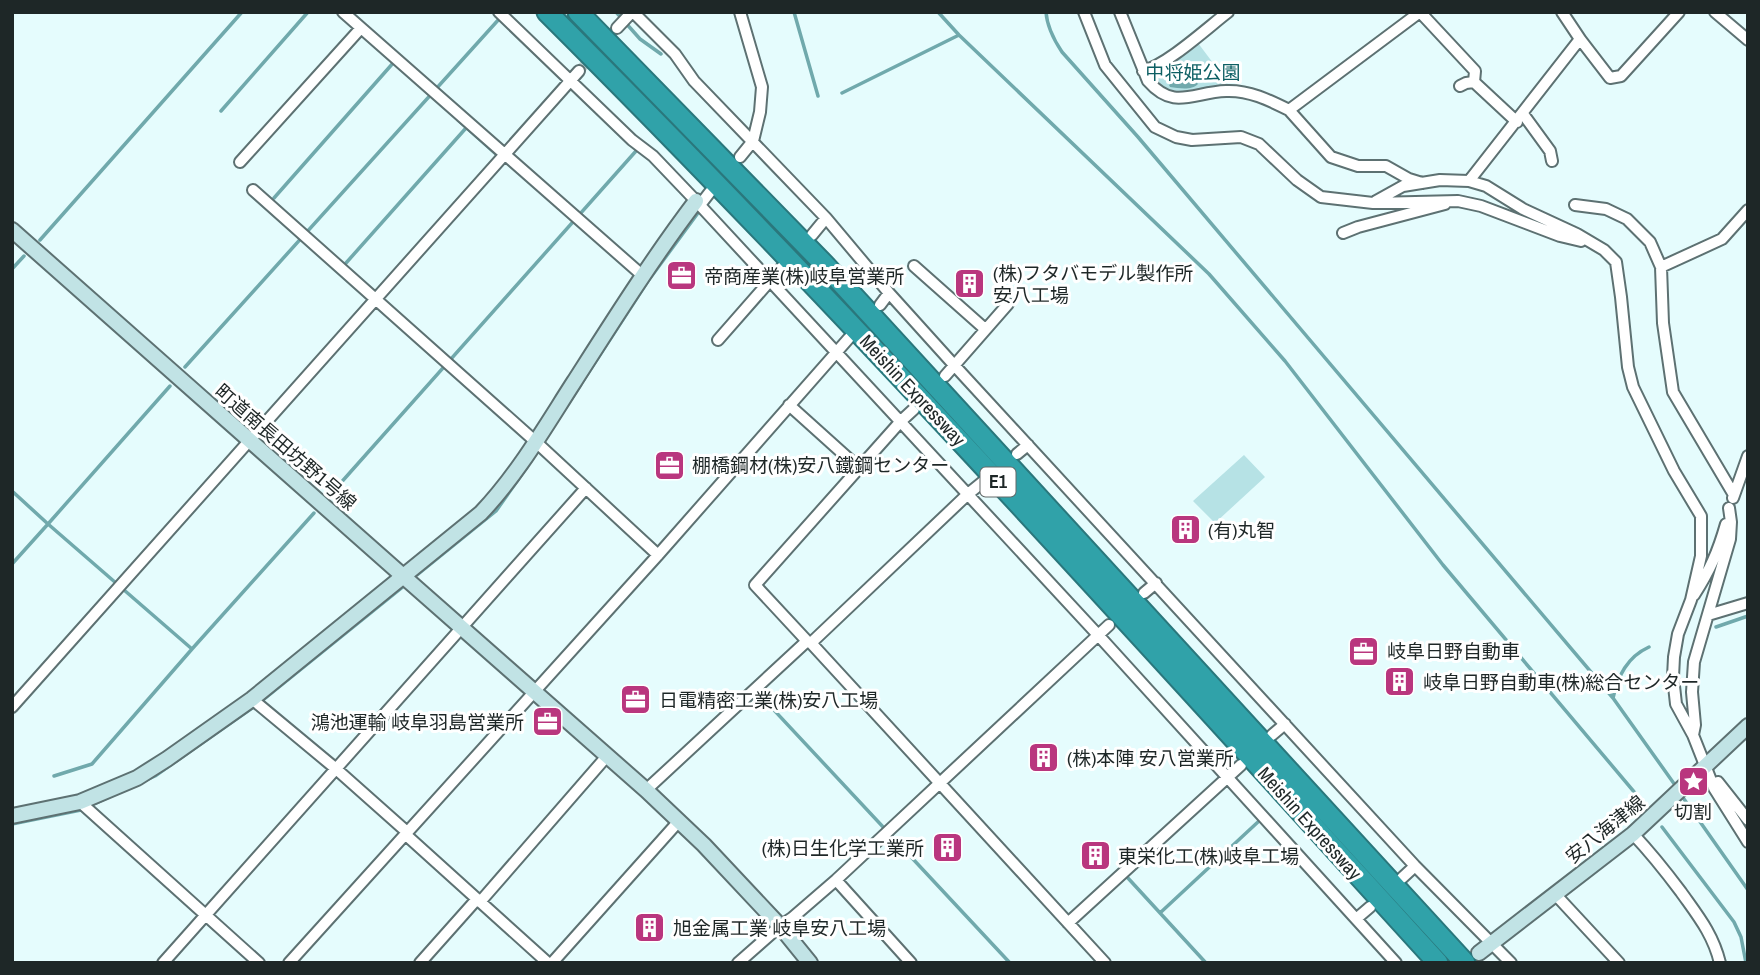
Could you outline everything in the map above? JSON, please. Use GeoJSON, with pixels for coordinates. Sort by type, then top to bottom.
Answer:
{"type":"FeatureCollection","features":[{"type":"Feature","properties":{"kind":"highway"},"geometry":{"type":"LineString","coordinates":[[535,12],[642,107]]}},
{"type":"Feature","properties":{"kind":"highway","name":"Meishin Expressway"},"geometry":{"type":"LineString","coordinates":[[547,12],[926,403],[1438,963]]}},
{"type":"Feature","properties":{"kind":"highway","name":"Meishin Expressway"},"geometry":{"type":"LineString","coordinates":[[578,12],[825,265],[1472,958]]}},
{"type":"Feature","properties":{"kind":"highway"},"geometry":{"type":"LineString","coordinates":[[590,12],[755,184],[825,265]]}},
{"type":"Feature","properties":{"kind":"street"},"geometry":{"type":"LineString","coordinates":[[343,12],[642,275]]}},
{"type":"Feature","properties":{"kind":"street"},"geometry":{"type":"LineString","coordinates":[[499,12],[575,75],[632,140],[653,156],[698,203],[1099,635],[1396,963]]}},
{"type":"Feature","properties":{"kind":"street"},"geometry":{"type":"LineString","coordinates":[[617,28],[632,12],[675,54],[694,81],[826,218],[954,365],[1415,866],[1511,963]]}},
{"type":"Feature","properties":{"kind":"street"},"geometry":{"type":"LineString","coordinates":[[740,12],[762,87],[760,112],[753,141],[740,157]]}},
{"type":"Feature","properties":{"kind":"street"},"geometry":{"type":"LineString","coordinates":[[1084,12],[1105,65],[1155,127],[1176,137],[1192,140],[1241,137],[1259,144],[1297,180],[1321,197],[1373,203],[1458,201],[1481,206],[1560,236],[1594,244]]}},
{"type":"Feature","properties":{"kind":"street"},"geometry":{"type":"LineString","coordinates":[[1120,12],[1148,81],[1168,97],[1191,97],[1227,91],[1257,94],[1289,110],[1331,157],[1358,166],[1386,166],[1422,183]]}},
{"type":"Feature","properties":{"kind":"street"},"geometry":{"type":"LineString","coordinates":[[1143,71],[1153,69],[1169,58],[1228,12]]}},
{"type":"Feature","properties":{"kind":"street"},"geometry":{"type":"LineString","coordinates":[[1289,110],[1420,12],[1475,71],[1474,82]]}},
{"type":"Feature","properties":{"kind":"street"},"geometry":{"type":"LineString","coordinates":[[1562,12],[1610,78],[1621,76],[1679,12]]}},
{"type":"Feature","properties":{"kind":"street"},"geometry":{"type":"LineString","coordinates":[[1715,12],[1748,40]]}},
{"type":"Feature","properties":{"kind":"street"},"geometry":{"type":"LineString","coordinates":[[240,163],[360,28]]}},
{"type":"Feature","properties":{"kind":"street"},"geometry":{"type":"LineString","coordinates":[[1469,181],[1580,39]]}},
{"type":"Feature","properties":{"kind":"street"},"geometry":{"type":"LineString","coordinates":[[12,706],[575,75]]}},
{"type":"Feature","properties":{"kind":"street"},"geometry":{"type":"LineString","coordinates":[[1460,86],[1474,82],[1520,118],[1550,151],[1552,161]]}},
{"type":"Feature","properties":{"kind":"street"},"geometry":{"type":"LineString","coordinates":[[1373,203],[1403,186],[1440,180],[1469,181],[1486,186],[1523,209],[1577,234],[1604,250],[1616,262],[1628,367],[1633,387],[1674,471],[1701,516],[1701,556],[1674,657],[1676,704],[1693,735],[1714,788],[1748,842]]}},
{"type":"Feature","properties":{"kind":"street"},"geometry":{"type":"LineString","coordinates":[[253,190],[536,442],[658,555]]}},
{"type":"Feature","properties":{"kind":"street"},"geometry":{"type":"LineString","coordinates":[[12,816],[80,802],[137,778],[167,760],[252,699],[481,513],[497,496],[536,442],[642,275],[698,203],[710,192]]}},
{"type":"Feature","properties":{"kind":"street"},"geometry":{"type":"LineString","coordinates":[[1343,233],[1458,201]]}},
{"type":"Feature","properties":{"kind":"street"},"geometry":{"type":"LineString","coordinates":[[1575,205],[1606,209],[1627,219],[1650,242],[1661,267],[1662,323],[1674,391],[1734,495]]}},
{"type":"Feature","properties":{"kind":"street"},"geometry":{"type":"LineString","coordinates":[[1661,267],[1722,239],[1748,210]]}},
{"type":"Feature","properties":{"kind":"street"},"geometry":{"type":"LineString","coordinates":[[812,235],[826,218]]}},
{"type":"Feature","properties":{"kind":"street","name":"町道南長田坊野1号線"},"geometry":{"type":"LineString","coordinates":[[12,230],[646,790],[704,845],[780,926],[810,963]]}},
{"type":"Feature","properties":{"kind":"street"},"geometry":{"type":"LineString","coordinates":[[914,266],[985,329]]}},
{"type":"Feature","properties":{"kind":"street"},"geometry":{"type":"LineString","coordinates":[[718,340],[782,267]]}},
{"type":"Feature","properties":{"kind":"street"},"geometry":{"type":"LineString","coordinates":[[880,305],[889,293]]}},
{"type":"Feature","properties":{"kind":"street"},"geometry":{"type":"LineString","coordinates":[[945,376],[1008,304]]}},
{"type":"Feature","properties":{"kind":"street"},"geometry":{"type":"LineString","coordinates":[[289,963],[658,555],[849,338]]}},
{"type":"Feature","properties":{"kind":"street"},"geometry":{"type":"LineString","coordinates":[[789,405],[859,468]]}},
{"type":"Feature","properties":{"kind":"street"},"geometry":{"type":"LineString","coordinates":[[914,409],[755,585],[1105,963]]}},
{"type":"Feature","properties":{"kind":"street"},"geometry":{"type":"LineString","coordinates":[[1017,454],[1028,445]]}},
{"type":"Feature","properties":{"kind":"street"},"geometry":{"type":"LineString","coordinates":[[1691,600],[1718,551],[1729,508],[1748,456]]}},
{"type":"Feature","properties":{"kind":"street"},"geometry":{"type":"LineString","coordinates":[[646,790],[984,481]]}},
{"type":"Feature","properties":{"kind":"street"},"geometry":{"type":"LineString","coordinates":[[163,963],[586,488]]}},
{"type":"Feature","properties":{"kind":"street"},"geometry":{"type":"LineString","coordinates":[[1693,735],[1694,662],[1730,539],[1729,508]]}},
{"type":"Feature","properties":{"kind":"street"},"geometry":{"type":"LineString","coordinates":[[1144,593],[1156,583]]}},
{"type":"Feature","properties":{"kind":"street"},"geometry":{"type":"LineString","coordinates":[[1708,615],[1748,603]]}},
{"type":"Feature","properties":{"kind":"street"},"geometry":{"type":"LineString","coordinates":[[738,963],[836,880],[1109,625]]}},
{"type":"Feature","properties":{"kind":"street"},"geometry":{"type":"LineString","coordinates":[[252,699],[335,768],[550,963],[679,821]]}},
{"type":"Feature","properties":{"kind":"street"},"geometry":{"type":"LineString","coordinates":[[1272,735],[1285,724]]}},
{"type":"Feature","properties":{"kind":"street","name":"安八海津線"},"geometry":{"type":"LineString","coordinates":[[1472,958],[1633,834],[1748,726]]}},
{"type":"Feature","properties":{"kind":"street"},"geometry":{"type":"LineString","coordinates":[[420,963],[607,756]]}},
{"type":"Feature","properties":{"kind":"street"},"geometry":{"type":"LineString","coordinates":[[1068,923],[1241,765]]}},
{"type":"Feature","properties":{"kind":"street"},"geometry":{"type":"LineString","coordinates":[[1705,766],[1748,820]]}},
{"type":"Feature","properties":{"kind":"street"},"geometry":{"type":"LineString","coordinates":[[80,802],[259,963]]}},
{"type":"Feature","properties":{"kind":"street"},"geometry":{"type":"LineString","coordinates":[[1633,834],[1657,859],[1707,927],[1720,963]]}},
{"type":"Feature","properties":{"kind":"street"},"geometry":{"type":"LineString","coordinates":[[1402,878],[1415,866]]}},
{"type":"Feature","properties":{"kind":"street"},"geometry":{"type":"LineString","coordinates":[[836,880],[911,963]]}},
{"type":"Feature","properties":{"kind":"street"},"geometry":{"type":"LineString","coordinates":[[1555,894],[1619,963]]}},
{"type":"Feature","properties":{"kind":"street"},"geometry":{"type":"LineString","coordinates":[[1356,919],[1370,908]]}},
{"type":"Feature","properties":{"kind":"green space","name":"中将姫公園"},"geometry":{"type":"Polygon","coordinates":[[[1198,43],[1228,83],[1200,94],[1169,95],[1160,87],[1155,76],[1198,43]]]}},
{"type":"Feature","properties":{"kind":"green space"},"geometry":{"type":"Polygon","coordinates":[[[1244,455],[1265,477],[1215,523],[1193,501],[1244,455]]]}},
{"type":"Feature","properties":{"kind":"shaded area"},"geometry":{"type":"Polygon","coordinates":[[[1186,74],[1198,84],[1188,88],[1170,87],[1169,85],[1186,74]]]}},
{"type":"Feature","properties":{"kind":"waterway"},"geometry":{"type":"LineString","coordinates":[[40,240],[242,12]]}},
{"type":"Feature","properties":{"kind":"waterway"},"geometry":{"type":"LineString","coordinates":[[221,111],[308,12]]}},
{"type":"Feature","properties":{"kind":"waterway"},"geometry":{"type":"LineString","coordinates":[[616,12],[640,39],[661,54]]}},
{"type":"Feature","properties":{"kind":"waterway"},"geometry":{"type":"LineString","coordinates":[[794,12],[818,96]]}},
{"type":"Feature","properties":{"kind":"waterway"},"geometry":{"type":"LineString","coordinates":[[938,12],[1209,274],[1285,361],[1443,565],[1646,806]]}},
{"type":"Feature","properties":{"kind":"waterway"},"geometry":{"type":"LineString","coordinates":[[1046,12],[1051,33],[1062,52],[1138,137],[1613,698],[1675,785]]}},
{"type":"Feature","properties":{"kind":"waterway"},"geometry":{"type":"LineString","coordinates":[[185,367],[500,18]]}},
{"type":"Feature","properties":{"kind":"waterway"},"geometry":{"type":"LineString","coordinates":[[842,93],[959,35]]}},
{"type":"Feature","properties":{"kind":"waterway"},"geometry":{"type":"LineString","coordinates":[[274,198],[394,62]]}},
{"type":"Feature","properties":{"kind":"waterway"},"geometry":{"type":"LineString","coordinates":[[458,120],[497,155]]}},
{"type":"Feature","properties":{"kind":"waterway"},"geometry":{"type":"LineString","coordinates":[[346,263],[466,128]]}},
{"type":"Feature","properties":{"kind":"waterway"},"geometry":{"type":"LineString","coordinates":[[330,495],[636,151]]}},
{"type":"Feature","properties":{"kind":"waterway"},"geometry":{"type":"LineString","coordinates":[[531,461],[648,281],[698,213]]}},
{"type":"Feature","properties":{"kind":"waterway"},"geometry":{"type":"LineString","coordinates":[[12,269],[24,256]]}},
{"type":"Feature","properties":{"kind":"waterway"},"geometry":{"type":"LineString","coordinates":[[54,776],[92,764],[192,649],[48,524],[170,386]]}},
{"type":"Feature","properties":{"kind":"waterway"},"geometry":{"type":"LineString","coordinates":[[417,575],[496,511],[527,467]]}},
{"type":"Feature","properties":{"kind":"waterway"},"geometry":{"type":"LineString","coordinates":[[12,491],[48,524],[12,564]]}},
{"type":"Feature","properties":{"kind":"waterway"},"geometry":{"type":"LineString","coordinates":[[192,649],[314,513]]}},
{"type":"Feature","properties":{"kind":"waterway"},"geometry":{"type":"LineString","coordinates":[[12,824],[81,810],[155,776],[258,704],[404,586]]}},
{"type":"Feature","properties":{"kind":"waterway"},"geometry":{"type":"LineString","coordinates":[[1716,627],[1748,616]]}},
{"type":"Feature","properties":{"kind":"waterway"},"geometry":{"type":"LineString","coordinates":[[1613,698],[1629,662],[1649,647]]}},
{"type":"Feature","properties":{"kind":"waterway"},"geometry":{"type":"LineString","coordinates":[[759,694],[1010,963]]}},
{"type":"Feature","properties":{"kind":"waterway"},"geometry":{"type":"LineString","coordinates":[[1684,799],[1748,890]]}},
{"type":"Feature","properties":{"kind":"waterway"},"geometry":{"type":"LineString","coordinates":[[1160,913],[1259,821]]}},
{"type":"Feature","properties":{"kind":"waterway"},"geometry":{"type":"LineString","coordinates":[[1662,827],[1734,922],[1741,937],[1746,963]]}},
{"type":"Feature","properties":{"kind":"waterway"},"geometry":{"type":"LineString","coordinates":[[1127,877],[1206,963]]}},
{"type":"Feature","properties":{"kind":"tunnel"},"geometry":{"type":"LineString","coordinates":[[579,71],[617,28]]}},
{"type":"Feature","properties":{"kind":"place","name":"帝商産業(株)岐阜営業所"},"geometry":{"type":"Point","coordinates":[681,276]}},
{"type":"Feature","properties":{"kind":"place","name":"(株)フタバモデル製作所 安八工場"},"geometry":{"type":"Point","coordinates":[970,284]}},
{"type":"Feature","properties":{"kind":"place","name":"棚橋鋼材(株)安八鐵鋼センター"},"geometry":{"type":"Point","coordinates":[669,465]}},
{"type":"Feature","properties":{"kind":"place","name":"(有)丸智"},"geometry":{"type":"Point","coordinates":[1185,530]}},
{"type":"Feature","properties":{"kind":"place","name":"岐阜日野自動車"},"geometry":{"type":"Point","coordinates":[1364,651]}},
{"type":"Feature","properties":{"kind":"place","name":"岐阜日野自動車(株)総合センター"},"geometry":{"type":"Point","coordinates":[1400,682]}},
{"type":"Feature","properties":{"kind":"place","name":"日電精密工業(株)安八工場"},"geometry":{"type":"Point","coordinates":[636,700]}},
{"type":"Feature","properties":{"kind":"place","name":"鴻池運輸 岐阜羽島営業所"},"geometry":{"type":"Point","coordinates":[547,722]}},
{"type":"Feature","properties":{"kind":"place","name":"(株)本陣 安八営業所"},"geometry":{"type":"Point","coordinates":[1044,758]}},
{"type":"Feature","properties":{"kind":"place","name":"切割"},"geometry":{"type":"Point","coordinates":[1693,781]}},
{"type":"Feature","properties":{"kind":"place","name":"(株)日生化学工業所"},"geometry":{"type":"Point","coordinates":[947,848]}},
{"type":"Feature","properties":{"kind":"place","name":"東栄化工(株)岐阜工場"},"geometry":{"type":"Point","coordinates":[1095,856]}},
{"type":"Feature","properties":{"kind":"place","name":"旭金属工業 岐阜安八工場"},"geometry":{"type":"Point","coordinates":[650,928]}}]}
